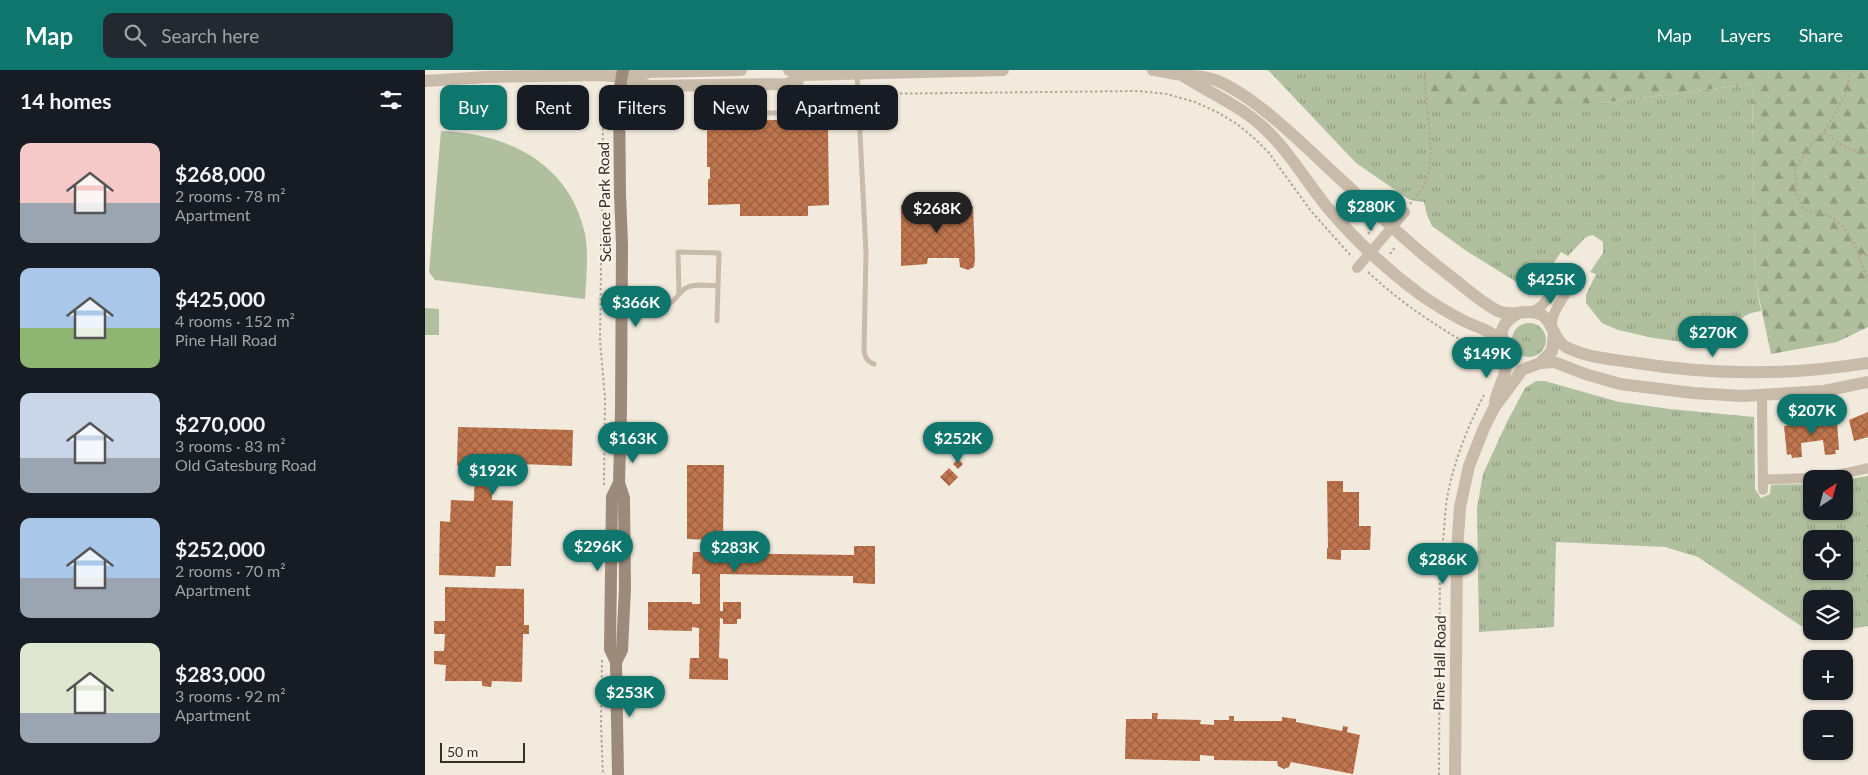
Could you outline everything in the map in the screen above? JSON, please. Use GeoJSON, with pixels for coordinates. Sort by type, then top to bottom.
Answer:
{"type":"FeatureCollection","features":[{"type":"Feature","properties":{"kind":"main road","name":"Science Park Road"},"geometry":{"type":"LineString","coordinates":[[618,775],[616,662],[610,649],[612,497],[619,483],[622,303],[619,93],[623,73]]}},
{"type":"Feature","properties":{"kind":"street"},"geometry":{"type":"LineString","coordinates":[[425,81],[486,77],[741,70]]}},
{"type":"Feature","properties":{"kind":"street"},"geometry":{"type":"LineString","coordinates":[[623,73],[649,86],[788,84],[795,72],[857,73],[1003,70]]}},
{"type":"Feature","properties":{"kind":"street"},"geometry":{"type":"LineString","coordinates":[[1153,70],[1200,76],[1217,81],[1253,103],[1277,122],[1431,261],[1492,308],[1506,314],[1523,313],[1543,316],[1563,346],[1589,355],[1614,360],[1679,369],[1744,373],[1791,372],[1868,363]]}},
{"type":"Feature","properties":{"kind":"street"},"geometry":{"type":"LineString","coordinates":[[1181,75],[1245,111],[1265,128],[1327,206],[1370,253],[1398,278],[1429,301],[1466,322],[1490,331],[1510,358],[1517,363],[1525,365],[1554,362],[1602,379],[1651,389],[1701,394],[1762,395],[1824,391],[1868,382]]}},
{"type":"Feature","properties":{"kind":"street"},"geometry":{"type":"LineString","coordinates":[[1360,266],[1405,212]]}},
{"type":"Feature","properties":{"kind":"street","name":"Pine Hall Road"},"geometry":{"type":"LineString","coordinates":[[1455,775],[1459,516],[1463,489],[1471,461],[1494,408],[1522,370],[1537,363],[1552,351],[1554,311],[1567,291],[1574,274],[1558,284],[1543,305],[1512,317],[1504,326],[1502,332],[1506,369],[1496,394],[1494,408]]}},
{"type":"Feature","properties":{"kind":"street"},"geometry":{"type":"LineString","coordinates":[[1762,395],[1763,490]]}},
{"type":"Feature","properties":{"kind":"street"},"geometry":{"type":"LineString","coordinates":[[1763,479],[1792,480],[1823,477],[1868,468]]}},
{"type":"Feature","properties":{"kind":"lane"},"geometry":{"type":"LineString","coordinates":[[767,113],[800,113],[795,72]]}},
{"type":"Feature","properties":{"kind":"lane"},"geometry":{"type":"LineString","coordinates":[[857,73],[866,253],[864,350],[868,361],[874,364]]}},
{"type":"Feature","properties":{"kind":"lane"},"geometry":{"type":"LineString","coordinates":[[679,294],[678,252],[719,252],[717,320]]}},
{"type":"Feature","properties":{"kind":"lane"},"geometry":{"type":"LineString","coordinates":[[622,303],[671,304],[679,294],[691,286],[718,286]]}},
{"type":"Feature","properties":{"kind":"path"},"geometry":{"type":"LineString","coordinates":[[1405,212],[1424,186],[1429,172],[1430,157],[1424,83],[1425,70]]}},
{"type":"Feature","properties":{"kind":"path"},"geometry":{"type":"LineString","coordinates":[[1848,70],[1849,87],[1824,132],[1811,143],[1795,169],[1796,194],[1804,210],[1829,216],[1838,223],[1849,237],[1859,255],[1868,280]]}},
{"type":"Feature","properties":{"kind":"path"},"geometry":{"type":"LineString","coordinates":[[898,94],[1138,91],[1167,94],[1195,102],[1217,112],[1254,138],[1274,160],[1328,231],[1360,266],[1409,307],[1447,333],[1489,356],[1496,365]]}},
{"type":"Feature","properties":{"kind":"path"},"geometry":{"type":"LineString","coordinates":[[603,130],[600,341],[605,398],[604,493]]}},
{"type":"Feature","properties":{"kind":"path"},"geometry":{"type":"LineString","coordinates":[[1824,132],[1841,146],[1861,153],[1868,153]]}},
{"type":"Feature","properties":{"kind":"path"},"geometry":{"type":"LineString","coordinates":[[1364,240],[1379,221]]}},
{"type":"Feature","properties":{"kind":"path"},"geometry":{"type":"LineString","coordinates":[[1385,260],[1400,242]]}},
{"type":"Feature","properties":{"kind":"path"},"geometry":{"type":"LineString","coordinates":[[1859,255],[1868,255]]}},
{"type":"Feature","properties":{"kind":"path"},"geometry":{"type":"LineString","coordinates":[[1439,775],[1439,561],[1443,545],[1450,484],[1459,450],[1487,388]]}},
{"type":"Feature","properties":{"kind":"path"},"geometry":{"type":"LineString","coordinates":[[602,655],[601,726],[603,775]]}},
{"type":"Feature","properties":{"kind":"green space"},"geometry":{"type":"Polygon","coordinates":[[[1268,70],[1426,70],[1426,99],[1600,103],[1752,84],[1755,279],[1761,311],[1748,314],[1739,321],[1729,343],[1697,344],[1653,338],[1618,330],[1602,323],[1586,303],[1586,295],[1596,274],[1590,272],[1603,253],[1603,242],[1593,235],[1586,237],[1568,256],[1561,252],[1538,287],[1518,283],[1465,250],[1432,226],[1424,202],[1410,200],[1356,163],[1268,70]]]}},
{"type":"Feature","properties":{"kind":"green space"},"geometry":{"type":"Polygon","coordinates":[[[1426,70],[1868,70],[1868,327],[1837,342],[1771,354],[1755,279],[1752,84],[1600,103],[1437,106],[1426,99],[1426,70]]]}},
{"type":"Feature","properties":{"kind":"green space"},"geometry":{"type":"Polygon","coordinates":[[[441,131],[466,133],[490,138],[512,146],[533,157],[551,171],[566,189],[577,210],[585,234],[587,258],[585,299],[435,280],[429,272],[441,131]]]}},
{"type":"Feature","properties":{"kind":"green space"},"geometry":{"type":"Polygon","coordinates":[[[425,308],[439,309],[439,335],[425,335],[425,308]]]}},
{"type":"Feature","properties":{"kind":"green space"},"geometry":{"type":"Polygon","coordinates":[[[1529,323],[1541,328],[1546,340],[1541,352],[1529,357],[1517,352],[1512,340],[1517,328],[1529,323]]]}},
{"type":"Feature","properties":{"kind":"green space"},"geometry":{"type":"Polygon","coordinates":[[[1536,381],[1545,381],[1619,402],[1754,417],[1755,489],[1761,498],[1770,494],[1771,485],[1803,484],[1803,520],[1853,520],[1853,478],[1868,476],[1868,626],[1853,628],[1853,590],[1803,590],[1803,626],[1801,626],[1698,557],[1665,547],[1556,542],[1554,627],[1479,632],[1477,508],[1483,474],[1525,388],[1536,381]]]}},
{"type":"Feature","properties":{"kind":"building"},"geometry":{"type":"Polygon","coordinates":[[[767,120],[777,120],[777,130],[828,130],[829,205],[808,206],[808,216],[740,216],[740,204],[708,205],[710,167],[707,167],[707,130],[767,130],[767,120]]]}},
{"type":"Feature","properties":{"kind":"building"},"geometry":{"type":"Polygon","coordinates":[[[901,205],[973,206],[974,267],[968,270],[960,267],[959,258],[928,258],[927,264],[901,266],[901,205]]]}},
{"type":"Feature","properties":{"kind":"building"},"geometry":{"type":"Polygon","coordinates":[[[1868,412],[1868,437],[1854,441],[1849,420],[1868,412]]]}},
{"type":"Feature","properties":{"kind":"building"},"geometry":{"type":"Polygon","coordinates":[[[1821,419],[1821,421],[1837,421],[1839,450],[1835,450],[1836,454],[1825,455],[1823,440],[1801,443],[1802,457],[1792,458],[1791,454],[1787,455],[1784,426],[1799,423],[1799,421],[1821,419]]]}},
{"type":"Feature","properties":{"kind":"building"},"geometry":{"type":"Polygon","coordinates":[[[458,427],[573,430],[572,466],[493,463],[492,500],[513,501],[511,566],[496,566],[495,577],[439,575],[440,521],[450,522],[451,500],[474,501],[475,467],[457,466],[458,427]]]}},
{"type":"Feature","properties":{"kind":"building"},"geometry":{"type":"Polygon","coordinates":[[[958,459],[963,464],[958,469],[953,464],[958,459]]]}},
{"type":"Feature","properties":{"kind":"building"},"geometry":{"type":"Polygon","coordinates":[[[687,465],[724,465],[723,540],[719,540],[719,553],[854,555],[854,546],[875,546],[875,584],[853,583],[853,576],[720,574],[720,611],[723,611],[723,602],[741,602],[741,619],[737,619],[737,624],[723,624],[723,619],[720,618],[719,658],[728,659],[728,680],[689,679],[690,658],[699,658],[699,628],[692,627],[692,631],[648,630],[648,602],[692,602],[692,604],[700,604],[700,574],[692,574],[693,552],[712,552],[712,540],[687,539],[687,465]]]}},
{"type":"Feature","properties":{"kind":"building"},"geometry":{"type":"Polygon","coordinates":[[[949,468],[958,477],[949,486],[940,477],[949,468]]]}},
{"type":"Feature","properties":{"kind":"building"},"geometry":{"type":"Polygon","coordinates":[[[1327,481],[1343,481],[1343,492],[1359,492],[1359,526],[1371,526],[1370,550],[1341,550],[1341,560],[1327,559],[1327,481]]]}},
{"type":"Feature","properties":{"kind":"building"},"geometry":{"type":"Polygon","coordinates":[[[445,587],[524,589],[524,625],[529,625],[529,634],[523,634],[522,682],[492,681],[491,687],[482,686],[482,681],[445,681],[446,665],[434,664],[434,651],[444,651],[445,634],[434,634],[434,621],[445,621],[445,587]]]}},
{"type":"Feature","properties":{"kind":"building"},"geometry":{"type":"Polygon","coordinates":[[[1152,713],[1158,713],[1157,719],[1201,720],[1200,724],[1214,725],[1214,720],[1229,720],[1229,716],[1234,716],[1234,721],[1282,721],[1282,717],[1296,719],[1296,722],[1342,731],[1343,726],[1348,727],[1347,732],[1360,735],[1353,774],[1291,762],[1289,767],[1284,769],[1278,766],[1277,761],[1214,760],[1214,756],[1200,755],[1200,761],[1125,759],[1126,719],[1152,719],[1152,713]]]}}]}
